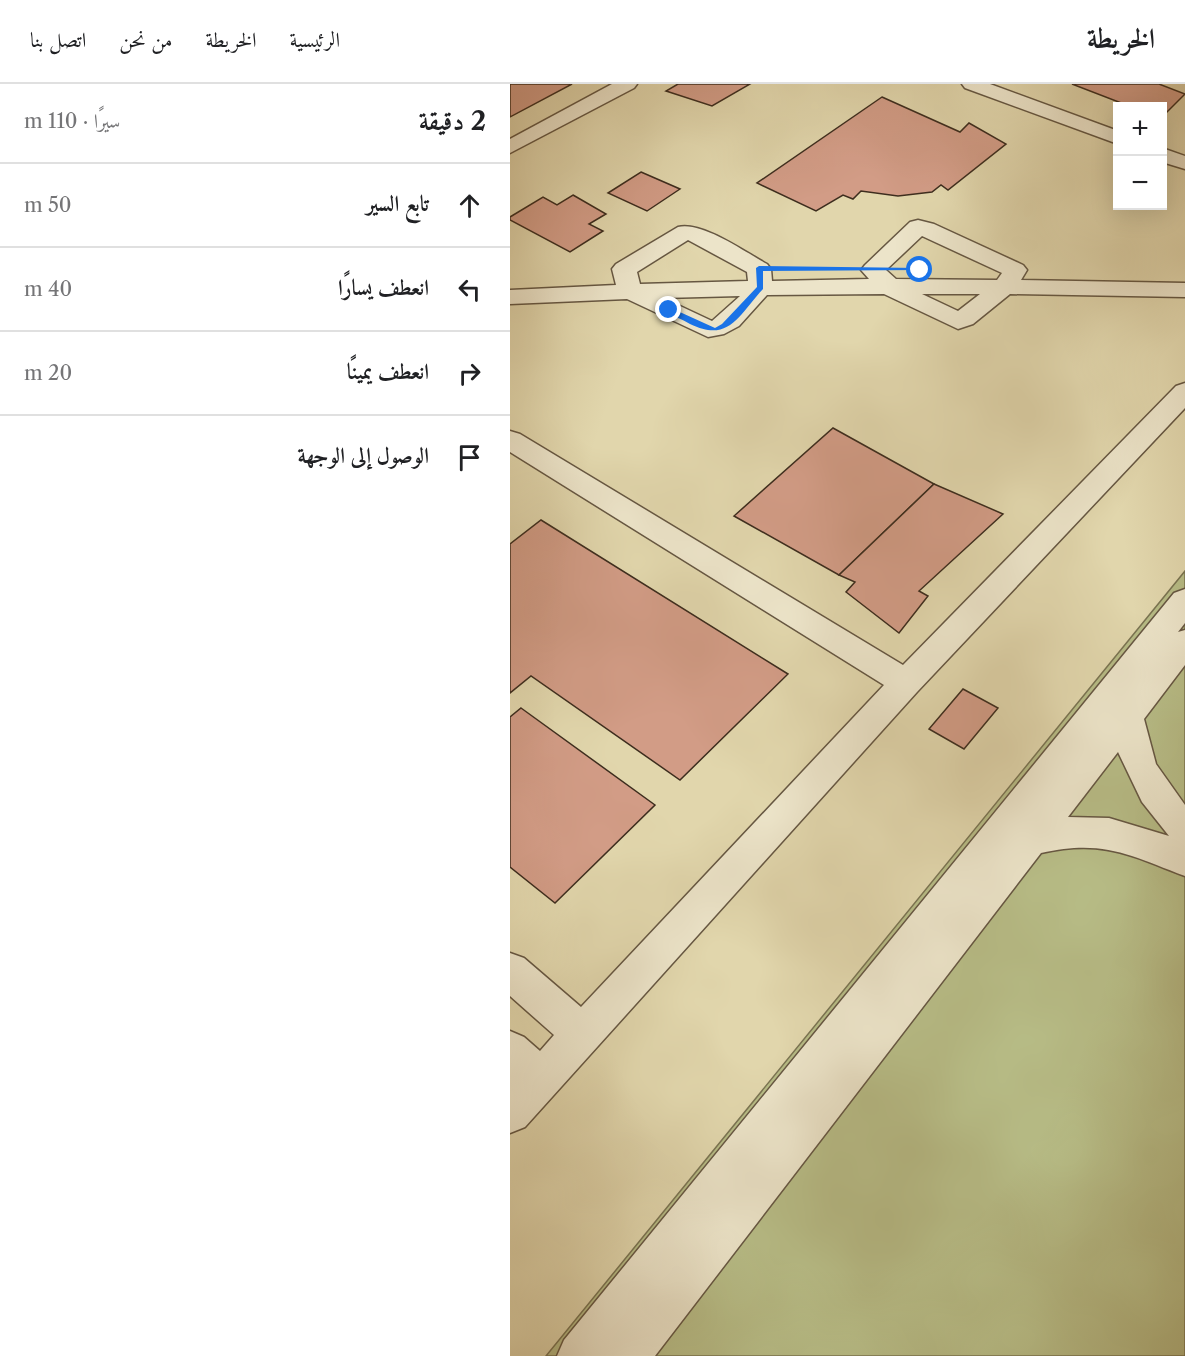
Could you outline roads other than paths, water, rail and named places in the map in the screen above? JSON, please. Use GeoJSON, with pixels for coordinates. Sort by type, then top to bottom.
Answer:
{"type":"FeatureCollection","features":[{"type":"Feature","properties":{"kind":"street"},"geometry":{"type":"LineString","coordinates":[[510,147],[627,84]]}},
{"type":"Feature","properties":{"kind":"street"},"geometry":{"type":"LineString","coordinates":[[972,84],[1113,136]]}},
{"type":"Feature","properties":{"kind":"street"},"geometry":{"type":"LineString","coordinates":[[1167,156],[1185,163]]}},
{"type":"Feature","properties":{"kind":"street"},"geometry":{"type":"LineString","coordinates":[[873,270],[918,227],[1010,278]]}},
{"type":"Feature","properties":{"kind":"street"},"geometry":{"type":"LineString","coordinates":[[510,297],[627,280],[686,232],[694,234],[760,278],[891,288],[1010,278],[1185,272]]}},
{"type":"Feature","properties":{"kind":"street"},"geometry":{"type":"LineString","coordinates":[[873,270],[891,288],[958,321],[964,319],[1010,278]]}},
{"type":"Feature","properties":{"kind":"street"},"geometry":{"type":"LineString","coordinates":[[510,275],[627,280],[760,278],[873,270],[1185,290]]}},
{"type":"Feature","properties":{"kind":"street"},"geometry":{"type":"LineString","coordinates":[[627,280],[711,330],[725,325],[760,278]]}},
{"type":"Feature","properties":{"kind":"street"},"geometry":{"type":"LineString","coordinates":[[510,1112],[906,683],[1185,392]]}},
{"type":"Feature","properties":{"kind":"street"},"geometry":{"type":"LineString","coordinates":[[510,440],[906,683]]}},
{"type":"Feature","properties":{"kind":"street"},"geometry":{"type":"LineString","coordinates":[[580,1356],[1185,601]]}},
{"type":"Feature","properties":{"kind":"street"},"geometry":{"type":"LineString","coordinates":[[626,1356],[1185,642]]}},
{"type":"Feature","properties":{"kind":"street"},"geometry":{"type":"LineString","coordinates":[[1127,717],[1131,748],[1145,779],[1166,810],[1185,829]]}},
{"type":"Feature","properties":{"kind":"street"},"geometry":{"type":"LineString","coordinates":[[1029,840],[1065,831],[1102,831],[1139,839],[1185,860]]}},
{"type":"Feature","properties":{"kind":"street"},"geometry":{"type":"LineString","coordinates":[[510,971],[582,1034]]}},
{"type":"Feature","properties":{"kind":"street"},"geometry":{"type":"LineString","coordinates":[[510,1051],[541,1079]]}}]}
